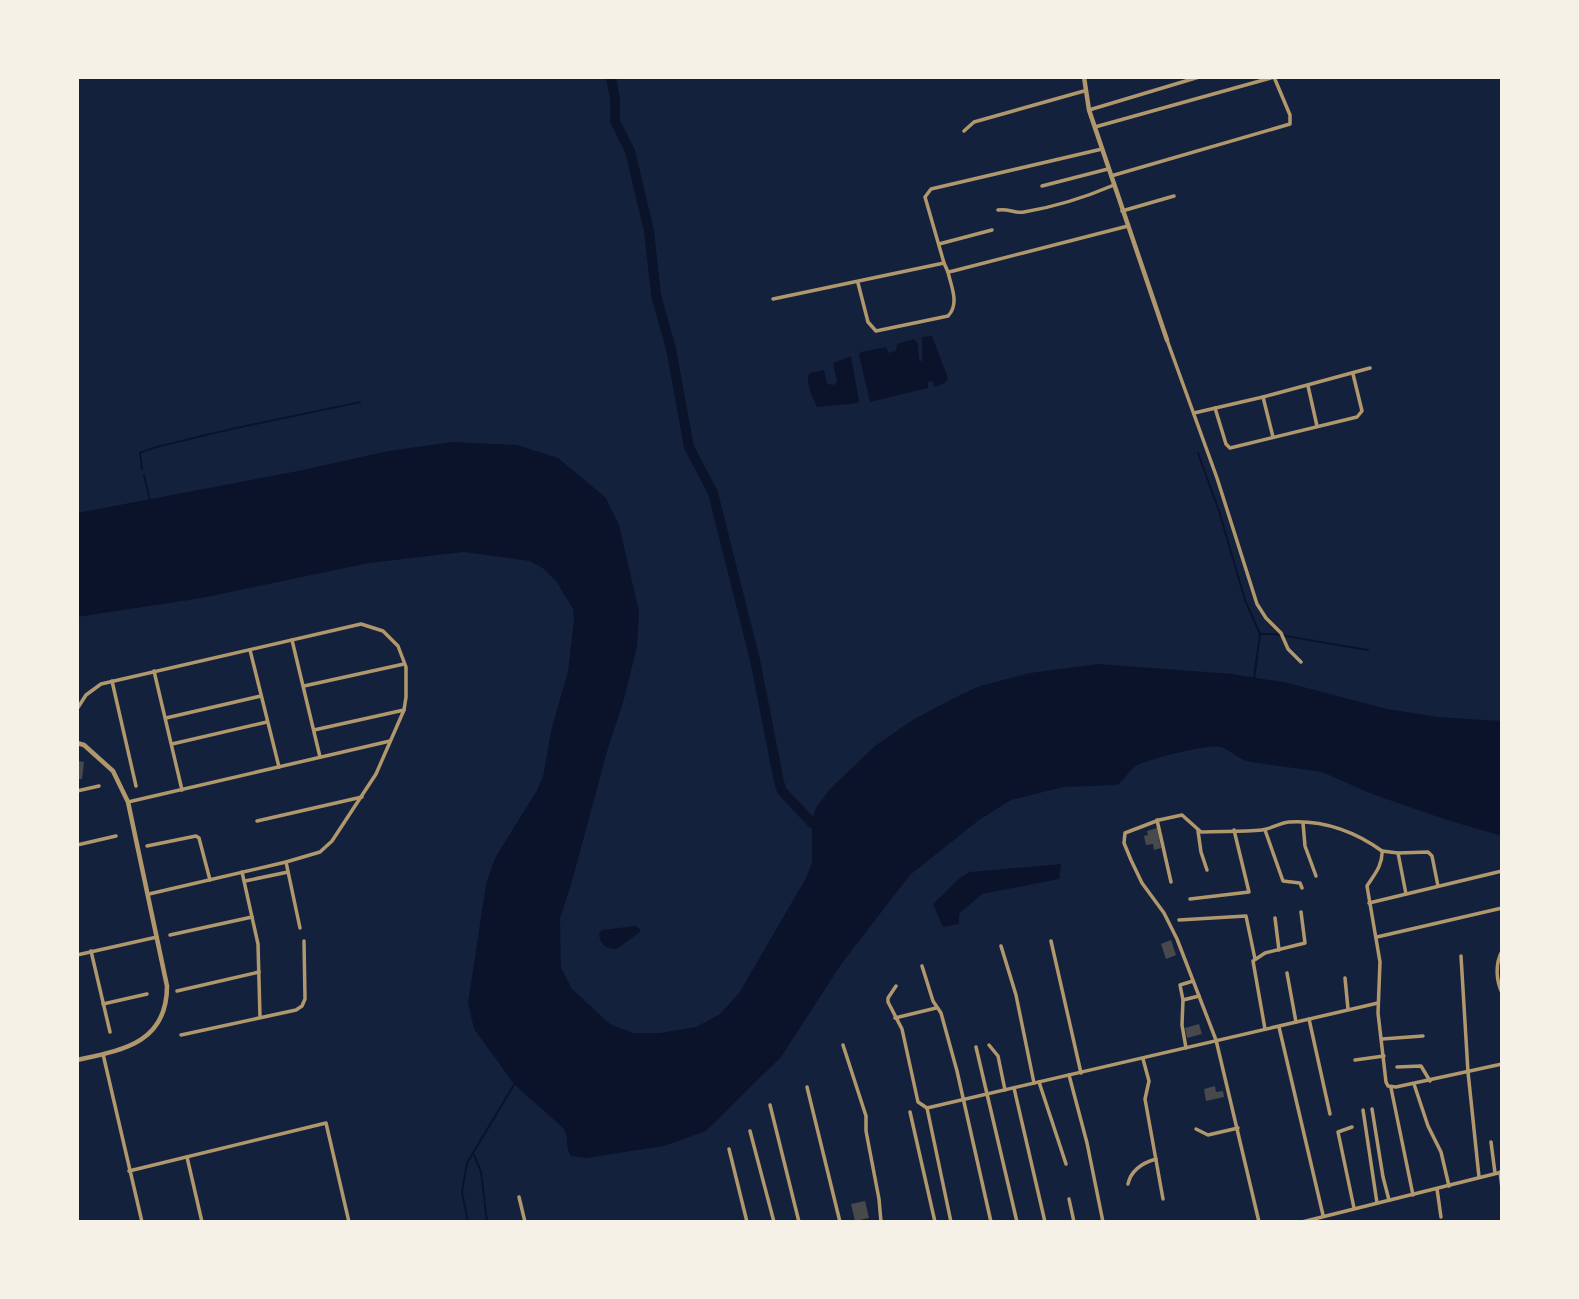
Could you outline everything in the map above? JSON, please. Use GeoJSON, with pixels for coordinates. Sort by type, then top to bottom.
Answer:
{"type":"FeatureCollection","features":[{"type":"Feature","properties":{"kind":"street"},"geometry":{"type":"LineString","coordinates":[[1084,77],[1084,91],[1108,169],[1217,478],[1257,604],[1301,662]]}},
{"type":"Feature","properties":{"kind":"street"},"geometry":{"type":"LineString","coordinates":[[1089,110],[1199,77]]}},
{"type":"Feature","properties":{"kind":"street"},"geometry":{"type":"LineString","coordinates":[[1095,127],[1274,77],[1290,115],[1290,124],[1111,176]]}},
{"type":"Feature","properties":{"kind":"street"},"geometry":{"type":"LineString","coordinates":[[964,131],[974,121],[1084,91]]}},
{"type":"Feature","properties":{"kind":"street"},"geometry":{"type":"LineString","coordinates":[[858,283],[868,322],[876,331],[952,313],[955,303],[948,272],[925,197],[931,189],[1102,149]]}},
{"type":"Feature","properties":{"kind":"street"},"geometry":{"type":"LineString","coordinates":[[1042,186],[1108,169]]}},
{"type":"Feature","properties":{"kind":"street"},"geometry":{"type":"LineString","coordinates":[[998,210],[1024,212],[1114,185]]}},
{"type":"Feature","properties":{"kind":"street"},"geometry":{"type":"LineString","coordinates":[[1122,211],[1174,196]]}},
{"type":"Feature","properties":{"kind":"street"},"geometry":{"type":"LineString","coordinates":[[948,272],[1128,226]]}},
{"type":"Feature","properties":{"kind":"street"},"geometry":{"type":"LineString","coordinates":[[939,244],[992,230]]}},
{"type":"Feature","properties":{"kind":"street"},"geometry":{"type":"LineString","coordinates":[[772,299],[944,263]]}},
{"type":"Feature","properties":{"kind":"street"},"geometry":{"type":"LineString","coordinates":[[1194,412],[1308,386],[1370,368]]}},
{"type":"Feature","properties":{"kind":"street"},"geometry":{"type":"LineString","coordinates":[[1215,408],[1228,447],[1273,437],[1361,415],[1353,374]]}},
{"type":"Feature","properties":{"kind":"street"},"geometry":{"type":"LineString","coordinates":[[1308,386],[1317,426]]}},
{"type":"Feature","properties":{"kind":"street"},"geometry":{"type":"LineString","coordinates":[[1263,397],[1273,437]]}},
{"type":"Feature","properties":{"kind":"street"},"geometry":{"type":"LineString","coordinates":[[77,709],[86,695],[102,684],[361,624],[383,631],[398,646],[405,663],[404,710],[376,774],[344,825],[320,852],[149,894]]}},
{"type":"Feature","properties":{"kind":"street"},"geometry":{"type":"LineString","coordinates":[[292,640],[320,758]]}},
{"type":"Feature","properties":{"kind":"street"},"geometry":{"type":"LineString","coordinates":[[250,650],[279,767]]}},
{"type":"Feature","properties":{"kind":"street"},"geometry":{"type":"LineString","coordinates":[[304,686],[405,663]]}},
{"type":"Feature","properties":{"kind":"street"},"geometry":{"type":"LineString","coordinates":[[155,671],[183,790]]}},
{"type":"Feature","properties":{"kind":"street"},"geometry":{"type":"LineString","coordinates":[[113,681],[136,786]]}},
{"type":"Feature","properties":{"kind":"street"},"geometry":{"type":"LineString","coordinates":[[166,718],[261,696]]}},
{"type":"Feature","properties":{"kind":"street"},"geometry":{"type":"LineString","coordinates":[[314,730],[404,710]]}},
{"type":"Feature","properties":{"kind":"street"},"geometry":{"type":"LineString","coordinates":[[172,744],[267,722]]}},
{"type":"Feature","properties":{"kind":"street"},"geometry":{"type":"LineString","coordinates":[[128,802],[390,741]]}},
{"type":"Feature","properties":{"kind":"street"},"geometry":{"type":"LineString","coordinates":[[77,743],[84,745],[113,771],[128,802],[167,986],[164,1013],[147,1037],[122,1050],[77,1060]]}},
{"type":"Feature","properties":{"kind":"street"},"geometry":{"type":"LineString","coordinates":[[77,791],[99,786]]}},
{"type":"Feature","properties":{"kind":"street"},"geometry":{"type":"LineString","coordinates":[[257,821],[362,797]]}},
{"type":"Feature","properties":{"kind":"street"},"geometry":{"type":"LineString","coordinates":[[1207,870],[1198,831],[1182,815],[1157,820],[1125,833],[1124,843],[1142,883],[1164,914],[1177,939],[1216,1040],[1259,1222]]}},
{"type":"Feature","properties":{"kind":"street"},"geometry":{"type":"LineString","coordinates":[[1157,820],[1171,882]]}},
{"type":"Feature","properties":{"kind":"street"},"geometry":{"type":"LineString","coordinates":[[1198,831],[1265,830],[1287,822],[1317,823],[1349,831],[1382,851],[1424,851],[1430,854],[1438,886]]}},
{"type":"Feature","properties":{"kind":"street"},"geometry":{"type":"LineString","coordinates":[[1303,823],[1305,846],[1316,876]]}},
{"type":"Feature","properties":{"kind":"street"},"geometry":{"type":"LineString","coordinates":[[1190,899],[1249,892],[1234,830]]}},
{"type":"Feature","properties":{"kind":"street"},"geometry":{"type":"LineString","coordinates":[[1265,830],[1280,868],[1281,878],[1286,882],[1300,883],[1302,888]]}},
{"type":"Feature","properties":{"kind":"street"},"geometry":{"type":"LineString","coordinates":[[77,845],[116,836]]}},
{"type":"Feature","properties":{"kind":"street"},"geometry":{"type":"LineString","coordinates":[[147,846],[195,836],[199,838],[210,880]]}},
{"type":"Feature","properties":{"kind":"street"},"geometry":{"type":"LineString","coordinates":[[1382,851],[1382,861],[1367,887],[1377,937],[1381,978],[1378,1003],[1384,1078],[1390,1087],[1413,1195]]}},
{"type":"Feature","properties":{"kind":"street"},"geometry":{"type":"LineString","coordinates":[[1398,853],[1406,894]]}},
{"type":"Feature","properties":{"kind":"street"},"geometry":{"type":"LineString","coordinates":[[286,862],[300,928]]}},
{"type":"Feature","properties":{"kind":"street"},"geometry":{"type":"LineString","coordinates":[[1369,903],[1502,871]]}},
{"type":"Feature","properties":{"kind":"street"},"geometry":{"type":"LineString","coordinates":[[242,872],[257,944],[260,1017]]}},
{"type":"Feature","properties":{"kind":"street"},"geometry":{"type":"LineString","coordinates":[[245,881],[288,872]]}},
{"type":"Feature","properties":{"kind":"street"},"geometry":{"type":"LineString","coordinates":[[1377,937],[1502,908]]}},
{"type":"Feature","properties":{"kind":"street"},"geometry":{"type":"LineString","coordinates":[[1255,959],[1305,943],[1301,912]]}},
{"type":"Feature","properties":{"kind":"street"},"geometry":{"type":"LineString","coordinates":[[1179,920],[1246,916],[1265,1029]]}},
{"type":"Feature","properties":{"kind":"street"},"geometry":{"type":"LineString","coordinates":[[170,935],[252,917]]}},
{"type":"Feature","properties":{"kind":"street"},"geometry":{"type":"LineString","coordinates":[[1275,918],[1279,950]]}},
{"type":"Feature","properties":{"kind":"street"},"geometry":{"type":"LineString","coordinates":[[77,955],[157,937]]}},
{"type":"Feature","properties":{"kind":"street"},"geometry":{"type":"LineString","coordinates":[[181,1035],[296,1010],[302,1006],[305,999],[304,941]]}},
{"type":"Feature","properties":{"kind":"street"},"geometry":{"type":"LineString","coordinates":[[1051,941],[1081,1073]]}},
{"type":"Feature","properties":{"kind":"street"},"geometry":{"type":"LineString","coordinates":[[1001,946],[1016,995],[1036,1083],[1066,1164]]}},
{"type":"Feature","properties":{"kind":"street"},"geometry":{"type":"LineString","coordinates":[[91,951],[110,1032]]}},
{"type":"Feature","properties":{"kind":"street"},"geometry":{"type":"LineString","coordinates":[[1502,951],[1497,964],[1502,993]]}},
{"type":"Feature","properties":{"kind":"street"},"geometry":{"type":"LineString","coordinates":[[1461,956],[1468,1072],[1479,1177]]}},
{"type":"Feature","properties":{"kind":"street"},"geometry":{"type":"LineString","coordinates":[[922,966],[936,1007],[942,1013],[991,1222]]}},
{"type":"Feature","properties":{"kind":"street"},"geometry":{"type":"LineString","coordinates":[[177,991],[259,972]]}},
{"type":"Feature","properties":{"kind":"street"},"geometry":{"type":"LineString","coordinates":[[1286,973],[1296,1022]]}},
{"type":"Feature","properties":{"kind":"street"},"geometry":{"type":"LineString","coordinates":[[1345,978],[1348,1009]]}},
{"type":"Feature","properties":{"kind":"street"},"geometry":{"type":"LineString","coordinates":[[1186,1048],[1180,985],[1194,981]]}},
{"type":"Feature","properties":{"kind":"street"},"geometry":{"type":"LineString","coordinates":[[896,986],[888,998],[902,1029],[918,1102],[928,1108],[1378,1003]]}},
{"type":"Feature","properties":{"kind":"street"},"geometry":{"type":"LineString","coordinates":[[103,1004],[147,994]]}},
{"type":"Feature","properties":{"kind":"street"},"geometry":{"type":"LineString","coordinates":[[1183,1000],[1199,996]]}},
{"type":"Feature","properties":{"kind":"street"},"geometry":{"type":"LineString","coordinates":[[895,1018],[936,1007]]}},
{"type":"Feature","properties":{"kind":"street"},"geometry":{"type":"LineString","coordinates":[[1309,1019],[1330,1114]]}},
{"type":"Feature","properties":{"kind":"street"},"geometry":{"type":"LineString","coordinates":[[1278,1026],[1323,1215]]}},
{"type":"Feature","properties":{"kind":"street"},"geometry":{"type":"LineString","coordinates":[[1382,1039],[1423,1036]]}},
{"type":"Feature","properties":{"kind":"street"},"geometry":{"type":"LineString","coordinates":[[843,1045],[866,1116],[866,1131],[881,1222]]}},
{"type":"Feature","properties":{"kind":"street"},"geometry":{"type":"LineString","coordinates":[[989,1045],[998,1056],[1005,1090]]}},
{"type":"Feature","properties":{"kind":"street"},"geometry":{"type":"LineString","coordinates":[[976,1047],[1017,1222]]}},
{"type":"Feature","properties":{"kind":"street"},"geometry":{"type":"LineString","coordinates":[[103,1054],[142,1222]]}},
{"type":"Feature","properties":{"kind":"street"},"geometry":{"type":"LineString","coordinates":[[1355,1060],[1384,1056]]}},
{"type":"Feature","properties":{"kind":"street"},"geometry":{"type":"LineString","coordinates":[[1143,1059],[1149,1081],[1145,1099],[1163,1199]]}},
{"type":"Feature","properties":{"kind":"street"},"geometry":{"type":"LineString","coordinates":[[1390,1087],[1502,1065]]}},
{"type":"Feature","properties":{"kind":"street"},"geometry":{"type":"LineString","coordinates":[[1397,1067],[1421,1066],[1430,1081]]}},
{"type":"Feature","properties":{"kind":"street"},"geometry":{"type":"LineString","coordinates":[[1069,1075],[1087,1143],[1102,1222]]}},
{"type":"Feature","properties":{"kind":"street"},"geometry":{"type":"LineString","coordinates":[[1414,1084],[1428,1126],[1441,1152],[1449,1185]]}},
{"type":"Feature","properties":{"kind":"street"},"geometry":{"type":"LineString","coordinates":[[807,1087],[840,1222]]}},
{"type":"Feature","properties":{"kind":"street"},"geometry":{"type":"LineString","coordinates":[[1014,1088],[1045,1222]]}},
{"type":"Feature","properties":{"kind":"street"},"geometry":{"type":"LineString","coordinates":[[771,1105],[799,1222]]}},
{"type":"Feature","properties":{"kind":"street"},"geometry":{"type":"LineString","coordinates":[[928,1108],[951,1222]]}},
{"type":"Feature","properties":{"kind":"street"},"geometry":{"type":"LineString","coordinates":[[1372,1109],[1389,1200]]}},
{"type":"Feature","properties":{"kind":"street"},"geometry":{"type":"LineString","coordinates":[[1363,1110],[1377,1203]]}},
{"type":"Feature","properties":{"kind":"street"},"geometry":{"type":"LineString","coordinates":[[909,1112],[936,1222]]}},
{"type":"Feature","properties":{"kind":"street"},"geometry":{"type":"LineString","coordinates":[[130,1171],[326,1123],[349,1222]]}},
{"type":"Feature","properties":{"kind":"street"},"geometry":{"type":"LineString","coordinates":[[1352,1126],[1338,1132],[1354,1208]]}},
{"type":"Feature","properties":{"kind":"street"},"geometry":{"type":"LineString","coordinates":[[1196,1129],[1208,1135],[1238,1128]]}},
{"type":"Feature","properties":{"kind":"street"},"geometry":{"type":"LineString","coordinates":[[750,1131],[774,1222]]}},
{"type":"Feature","properties":{"kind":"street"},"geometry":{"type":"LineString","coordinates":[[1491,1142],[1502,1188]]}},
{"type":"Feature","properties":{"kind":"street"},"geometry":{"type":"LineString","coordinates":[[729,1149],[747,1222]]}},
{"type":"Feature","properties":{"kind":"street"},"geometry":{"type":"LineString","coordinates":[[187,1157],[202,1222]]}},
{"type":"Feature","properties":{"kind":"street"},"geometry":{"type":"LineString","coordinates":[[1128,1184],[1130,1175],[1156,1159]]}},
{"type":"Feature","properties":{"kind":"street"},"geometry":{"type":"LineString","coordinates":[[1302,1222],[1499,1172]]}},
{"type":"Feature","properties":{"kind":"street"},"geometry":{"type":"LineString","coordinates":[[1437,1189],[1441,1217]]}},
{"type":"Feature","properties":{"kind":"street"},"geometry":{"type":"LineString","coordinates":[[519,1197],[525,1222]]}},
{"type":"Feature","properties":{"kind":"street"},"geometry":{"type":"LineString","coordinates":[[1069,1199],[1074,1222]]}},
{"type":"Feature","properties":{"kind":"water"},"geometry":{"type":"Polygon","coordinates":[[[932,336],[948,378],[945,383],[934,387],[933,381],[928,382],[928,388],[870,402],[859,355],[861,352],[886,347],[889,353],[896,351],[897,344],[914,339],[918,344],[919,359],[922,362],[922,337],[932,336]]]}},
{"type":"Feature","properties":{"kind":"water"},"geometry":{"type":"Polygon","coordinates":[[[851,356],[858,403],[817,407],[809,386],[809,373],[824,370],[827,384],[834,385],[837,381],[833,363],[851,356]]]}},
{"type":"Feature","properties":{"kind":"water"},"geometry":{"type":"Polygon","coordinates":[[[453,442],[517,445],[558,458],[606,498],[619,525],[639,611],[637,647],[560,918],[561,968],[572,989],[610,1024],[633,1033],[660,1033],[696,1027],[720,1014],[739,993],[806,878],[812,862],[812,823],[816,807],[831,788],[875,746],[914,719],[960,695],[980,686],[1030,673],[1098,664],[1233,674],[1288,683],[1387,709],[1438,717],[1502,721],[1502,836],[1372,794],[1322,772],[1250,762],[1221,747],[1191,750],[1143,763],[1133,768],[1117,785],[1063,787],[1011,800],[979,820],[910,875],[842,963],[781,1057],[706,1131],[664,1146],[586,1158],[571,1156],[564,1129],[514,1084],[474,1029],[468,1003],[486,884],[495,858],[543,777],[551,731],[568,671],[573,609],[556,581],[544,569],[530,561],[464,552],[369,563],[202,598],[77,617],[77,513],[388,451],[453,442]]]}},
{"type":"Feature","properties":{"kind":"water"},"geometry":{"type":"Polygon","coordinates":[[[1061,864],[1059,879],[982,894],[959,914],[959,924],[943,927],[933,904],[961,877],[970,872],[1061,864]]]}},
{"type":"Feature","properties":{"kind":"water"},"geometry":{"type":"Polygon","coordinates":[[[635,926],[640,932],[617,949],[602,944],[599,934],[602,930],[635,926]]]}},
{"type":"Feature","properties":{"kind":"building"},"geometry":{"type":"Polygon","coordinates":[[[77,761],[84,762],[82,779],[77,779],[77,761]]]}},
{"type":"Feature","properties":{"kind":"building"},"geometry":{"type":"Polygon","coordinates":[[[1157,828],[1161,848],[1154,850],[1153,844],[1146,845],[1144,836],[1148,835],[1147,831],[1157,828]]]}},
{"type":"Feature","properties":{"kind":"building"},"geometry":{"type":"Polygon","coordinates":[[[1171,940],[1176,955],[1166,959],[1161,944],[1171,940]]]}},
{"type":"Feature","properties":{"kind":"building"},"geometry":{"type":"Polygon","coordinates":[[[1199,1024],[1202,1034],[1187,1038],[1185,1028],[1199,1024]]]}},
{"type":"Feature","properties":{"kind":"building"},"geometry":{"type":"Polygon","coordinates":[[[1215,1086],[1216,1092],[1223,1091],[1224,1097],[1206,1101],[1204,1089],[1215,1086]]]}},
{"type":"Feature","properties":{"kind":"building"},"geometry":{"type":"Polygon","coordinates":[[[865,1201],[869,1218],[855,1221],[851,1204],[865,1201]]]}},
{"type":"Feature","properties":{"kind":"waterway"},"geometry":{"type":"LineString","coordinates":[[611,77],[615,121],[630,151],[649,231],[656,295],[671,349],[689,447],[713,493],[755,660],[779,782],[782,791],[812,823],[825,825]]}},
{"type":"Feature","properties":{"kind":"waterway"},"geometry":{"type":"LineString","coordinates":[[142,469],[140,453],[151,449],[360,402]]}},
{"type":"Feature","properties":{"kind":"waterway"},"geometry":{"type":"LineString","coordinates":[[1198,453],[1219,511],[1245,600],[1260,634],[1254,679]]}},
{"type":"Feature","properties":{"kind":"waterway"},"geometry":{"type":"LineString","coordinates":[[144,475],[150,501]]}},
{"type":"Feature","properties":{"kind":"waterway"},"geometry":{"type":"LineString","coordinates":[[1261,634],[1368,650]]}},
{"type":"Feature","properties":{"kind":"waterway"},"geometry":{"type":"LineString","coordinates":[[468,1222],[462,1192],[467,1163],[515,1083]]}},
{"type":"Feature","properties":{"kind":"waterway"},"geometry":{"type":"LineString","coordinates":[[474,1155],[481,1172],[487,1222]]}}]}
